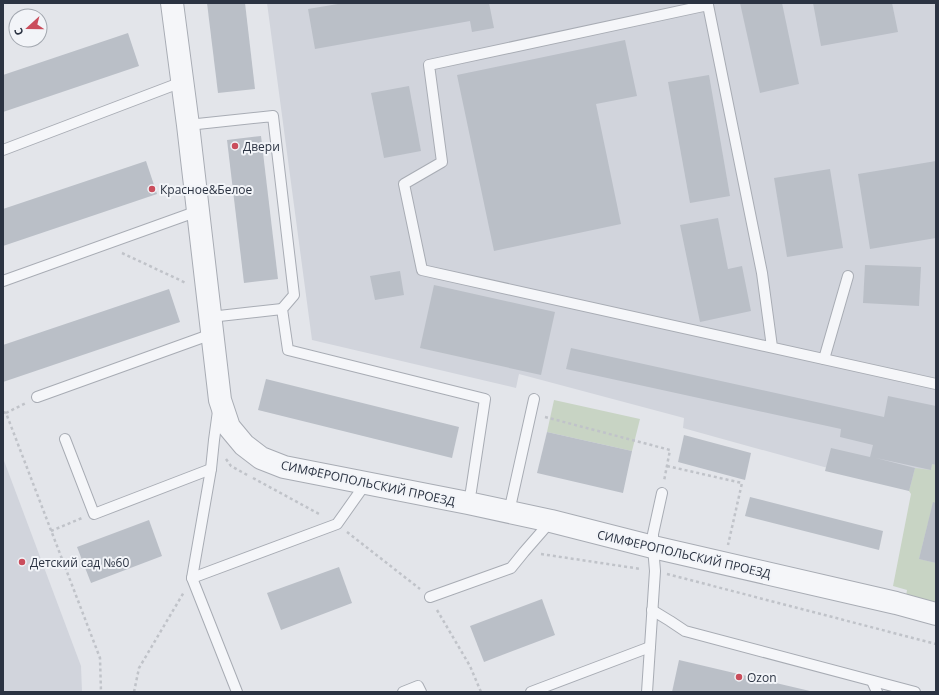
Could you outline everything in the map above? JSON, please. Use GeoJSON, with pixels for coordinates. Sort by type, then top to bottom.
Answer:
{"type":"FeatureCollection","features":[{"type":"Feature","properties":{"kind":"street","name":"СИМФЕРОПОЛЬСКИЙ ПРОЕЗД"},"geometry":{"type":"LineString","coordinates":[[172,3],[188,125],[220,400],[229,427],[244,446],[261,458],[284,467],[551,521],[653,547],[888,601],[936,614]]}},
{"type":"Feature","properties":{"kind":"lane"},"geometry":{"type":"LineString","coordinates":[[772,347],[762,272],[708,5],[429,65],[442,162],[404,184],[422,270],[936,384]]}},
{"type":"Feature","properties":{"kind":"lane"},"geometry":{"type":"LineString","coordinates":[[3,150],[182,82]]}},
{"type":"Feature","properties":{"kind":"lane"},"geometry":{"type":"LineString","coordinates":[[37,397],[211,325],[282,309],[294,295],[273,116],[188,125]]}},
{"type":"Feature","properties":{"kind":"lane"},"geometry":{"type":"LineString","coordinates":[[3,281],[198,211]]}},
{"type":"Feature","properties":{"kind":"lane"},"geometry":{"type":"LineString","coordinates":[[824,359],[848,276]]}},
{"type":"Feature","properties":{"kind":"lane"},"geometry":{"type":"LineString","coordinates":[[282,309],[288,350],[485,399],[468,503]]}},
{"type":"Feature","properties":{"kind":"lane"},"geometry":{"type":"LineString","coordinates":[[509,512],[534,399]]}},
{"type":"Feature","properties":{"kind":"lane"},"geometry":{"type":"LineString","coordinates":[[220,400],[211,469],[192,578],[236,692]]}},
{"type":"Feature","properties":{"kind":"lane"},"geometry":{"type":"LineString","coordinates":[[65,439],[94,514],[211,469]]}},
{"type":"Feature","properties":{"kind":"lane"},"geometry":{"type":"LineString","coordinates":[[192,578],[337,524],[366,483]]}},
{"type":"Feature","properties":{"kind":"lane"},"geometry":{"type":"LineString","coordinates":[[647,692],[655,571],[653,534],[662,493]]}},
{"type":"Feature","properties":{"kind":"lane"},"geometry":{"type":"LineString","coordinates":[[430,597],[511,568],[551,521]]}},
{"type":"Feature","properties":{"kind":"lane"},"geometry":{"type":"LineString","coordinates":[[652,610],[685,631],[915,692]]}},
{"type":"Feature","properties":{"kind":"lane"},"geometry":{"type":"LineString","coordinates":[[531,692],[650,646]]}},
{"type":"Feature","properties":{"kind":"lane"},"geometry":{"type":"LineString","coordinates":[[872,680],[877,692]]}},
{"type":"Feature","properties":{"kind":"lane"},"geometry":{"type":"LineString","coordinates":[[403,692],[418,686],[421,692]]}},
{"type":"Feature","properties":{"kind":"path"},"geometry":{"type":"LineString","coordinates":[[105,244],[186,284]]}},
{"type":"Feature","properties":{"kind":"path"},"geometry":{"type":"LineString","coordinates":[[37,397],[4,412],[100,658],[101,692]]}},
{"type":"Feature","properties":{"kind":"path"},"geometry":{"type":"LineString","coordinates":[[531,413],[670,450],[662,493]]}},
{"type":"Feature","properties":{"kind":"path"},"geometry":{"type":"LineString","coordinates":[[214,440],[231,466],[337,524],[430,597],[470,666],[481,692]]}},
{"type":"Feature","properties":{"kind":"path"},"geometry":{"type":"LineString","coordinates":[[667,466],[742,483],[727,552]]}},
{"type":"Feature","properties":{"kind":"path"},"geometry":{"type":"LineString","coordinates":[[51,530],[94,514]]}},
{"type":"Feature","properties":{"kind":"path"},"geometry":{"type":"LineString","coordinates":[[524,552],[655,571],[936,644]]}},
{"type":"Feature","properties":{"kind":"path"},"geometry":{"type":"LineString","coordinates":[[134,692],[139,668],[192,578]]}},
{"type":"Feature","properties":{"kind":"shaded area"},"geometry":{"type":"Polygon","coordinates":[[[267,3],[936,3],[936,571],[909,564],[925,495],[683,428],[684,418],[519,374],[516,388],[312,340],[267,3]]]}},
{"type":"Feature","properties":{"kind":"shaded area","name":"Детский сад №60"},"geometry":{"type":"Polygon","coordinates":[[[3,458],[81,666],[82,692],[3,692],[3,458]]]}},
{"type":"Feature","properties":{"kind":"green space"},"geometry":{"type":"Polygon","coordinates":[[[554,400],[640,419],[632,451],[547,432],[554,400]]]}},
{"type":"Feature","properties":{"kind":"green space"},"geometry":{"type":"Polygon","coordinates":[[[932,464],[936,465],[936,503],[933,503],[919,559],[936,563],[936,610],[905,602],[907,590],[893,586],[911,494],[909,491],[915,468],[931,470],[932,464]]]}},
{"type":"Feature","properties":{"kind":"building"},"geometry":{"type":"Polygon","coordinates":[[[207,3],[245,3],[255,89],[218,93],[207,3]]]}},
{"type":"Feature","properties":{"kind":"building"},"geometry":{"type":"Polygon","coordinates":[[[344,3],[489,3],[494,28],[472,32],[470,21],[315,49],[308,9],[344,3]]]}},
{"type":"Feature","properties":{"kind":"building"},"geometry":{"type":"Polygon","coordinates":[[[740,3],[782,3],[799,84],[760,93],[740,3]]]}},
{"type":"Feature","properties":{"kind":"building"},"geometry":{"type":"Polygon","coordinates":[[[813,3],[892,3],[898,32],[821,46],[813,3]]]}},
{"type":"Feature","properties":{"kind":"building"},"geometry":{"type":"Polygon","coordinates":[[[128,33],[139,66],[3,112],[3,75],[128,33]]]}},
{"type":"Feature","properties":{"kind":"building"},"geometry":{"type":"Polygon","coordinates":[[[625,40],[637,96],[596,104],[621,224],[494,251],[457,75],[625,40]]]}},
{"type":"Feature","properties":{"kind":"building"},"geometry":{"type":"Polygon","coordinates":[[[709,75],[730,196],[690,203],[668,82],[709,75]]]}},
{"type":"Feature","properties":{"kind":"building"},"geometry":{"type":"Polygon","coordinates":[[[409,86],[421,151],[384,158],[371,93],[409,86]]]}},
{"type":"Feature","properties":{"kind":"building"},"geometry":{"type":"Polygon","coordinates":[[[261,136],[278,279],[244,283],[227,140],[261,136]]]}},
{"type":"Feature","properties":{"kind":"building"},"geometry":{"type":"Polygon","coordinates":[[[146,161],[157,194],[3,246],[3,209],[146,161]]]}},
{"type":"Feature","properties":{"kind":"building"},"geometry":{"type":"Polygon","coordinates":[[[936,161],[936,238],[870,249],[858,174],[936,161]]]}},
{"type":"Feature","properties":{"kind":"building"},"geometry":{"type":"Polygon","coordinates":[[[830,169],[843,248],[787,257],[774,178],[830,169]]]}},
{"type":"Feature","properties":{"kind":"building"},"geometry":{"type":"Polygon","coordinates":[[[718,218],[728,269],[742,266],[751,311],[700,322],[680,225],[718,218]]]}},
{"type":"Feature","properties":{"kind":"building"},"geometry":{"type":"Polygon","coordinates":[[[865,265],[921,267],[919,306],[863,303],[865,265]]]}},
{"type":"Feature","properties":{"kind":"building"},"geometry":{"type":"Polygon","coordinates":[[[400,271],[404,295],[375,300],[370,276],[400,271]]]}},
{"type":"Feature","properties":{"kind":"building"},"geometry":{"type":"Polygon","coordinates":[[[434,285],[555,312],[541,375],[420,348],[434,285]]]}},
{"type":"Feature","properties":{"kind":"building"},"geometry":{"type":"Polygon","coordinates":[[[169,289],[180,322],[3,382],[3,345],[169,289]]]}},
{"type":"Feature","properties":{"kind":"building"},"geometry":{"type":"Polygon","coordinates":[[[571,348],[884,417],[888,396],[936,406],[936,465],[932,464],[931,470],[876,458],[915,468],[909,491],[825,471],[831,448],[870,457],[873,445],[840,437],[841,429],[566,369],[571,348]]]}},
{"type":"Feature","properties":{"kind":"building"},"geometry":{"type":"Polygon","coordinates":[[[266,379],[459,427],[452,458],[258,410],[266,379]]]}},
{"type":"Feature","properties":{"kind":"building"},"geometry":{"type":"Polygon","coordinates":[[[547,432],[632,451],[623,493],[537,473],[547,432]]]}},
{"type":"Feature","properties":{"kind":"building"},"geometry":{"type":"Polygon","coordinates":[[[684,435],[751,453],[745,480],[678,462],[684,435]]]}},
{"type":"Feature","properties":{"kind":"building"},"geometry":{"type":"Polygon","coordinates":[[[750,497],[883,531],[879,550],[745,516],[750,497]]]}},
{"type":"Feature","properties":{"kind":"building"},"geometry":{"type":"Polygon","coordinates":[[[933,502],[936,503],[936,563],[919,559],[933,502]]]}},
{"type":"Feature","properties":{"kind":"building"},"geometry":{"type":"Polygon","coordinates":[[[149,520],[162,556],[91,583],[77,547],[149,520]]]}},
{"type":"Feature","properties":{"kind":"building"},"geometry":{"type":"Polygon","coordinates":[[[339,567],[352,603],[281,630],[267,593],[339,567]]]}},
{"type":"Feature","properties":{"kind":"building"},"geometry":{"type":"Polygon","coordinates":[[[542,599],[555,635],[484,662],[470,626],[542,599]]]}},
{"type":"Feature","properties":{"kind":"building"},"geometry":{"type":"Polygon","coordinates":[[[679,660],[810,691],[810,692],[672,692],[679,660]]]}},
{"type":"Feature","properties":{"kind":"place","name":"Двери"},"geometry":{"type":"Point","coordinates":[235,146]}},
{"type":"Feature","properties":{"kind":"place","name":"Красное&Белое"},"geometry":{"type":"Point","coordinates":[152,189]}},
{"type":"Feature","properties":{"kind":"place","name":"Детский сад №60"},"geometry":{"type":"Point","coordinates":[22,562]}},
{"type":"Feature","properties":{"kind":"place","name":"Ozon"},"geometry":{"type":"Point","coordinates":[739,677]}}]}
